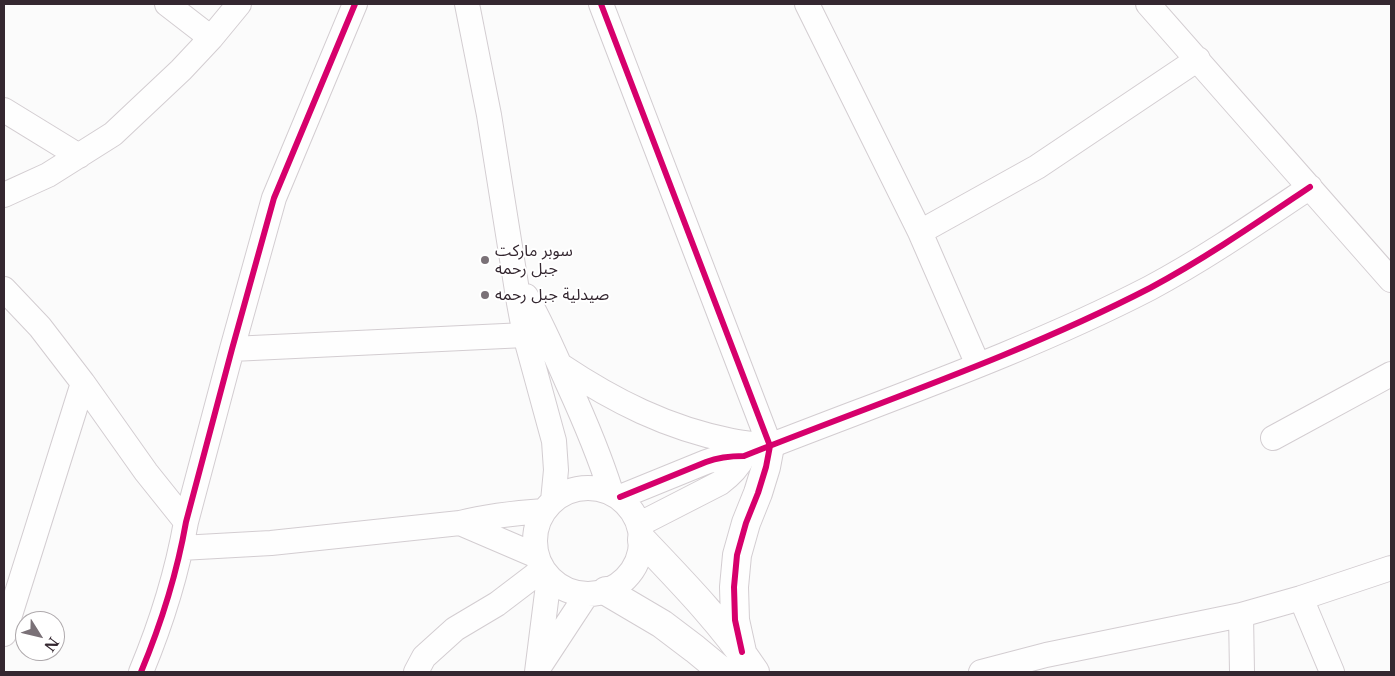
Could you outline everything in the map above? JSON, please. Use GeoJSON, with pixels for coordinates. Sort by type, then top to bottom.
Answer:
{"type":"FeatureCollection","features":[{"type":"Feature","properties":{"kind":"street"},"geometry":{"type":"LineString","coordinates":[[167,4],[211,38]]}},
{"type":"Feature","properties":{"kind":"street"},"geometry":{"type":"LineString","coordinates":[[4,195],[48,175],[113,134],[181,70],[239,4]]}},
{"type":"Feature","properties":{"kind":"street"},"geometry":{"type":"LineString","coordinates":[[141,672],[155,639],[181,548],[186,522],[274,198],[355,4]]}},
{"type":"Feature","properties":{"kind":"street"},"geometry":{"type":"LineString","coordinates":[[467,4],[489,115],[525,335],[554,441],[556,470],[548,506],[537,525],[535,540],[543,567],[537,671]]}},
{"type":"Feature","properties":{"kind":"street"},"geometry":{"type":"LineString","coordinates":[[601,4],[770,446],[766,467],[737,555],[734,587],[735,620],[749,662]]}},
{"type":"Feature","properties":{"kind":"street"},"geometry":{"type":"LineString","coordinates":[[807,4],[920,232],[978,365]]}},
{"type":"Feature","properties":{"kind":"street"},"geometry":{"type":"LineString","coordinates":[[1148,4],[1391,280]]}},
{"type":"Feature","properties":{"kind":"street"},"geometry":{"type":"LineString","coordinates":[[920,232],[1037,167],[1198,59]]}},
{"type":"Feature","properties":{"kind":"street"},"geometry":{"type":"LineString","coordinates":[[4,110],[79,156]]}},
{"type":"Feature","properties":{"kind":"street"},"geometry":{"type":"LineString","coordinates":[[615,494],[719,458],[744,456],[978,365],[1064,328],[1150,287],[1232,240],[1310,187]]}},
{"type":"Feature","properties":{"kind":"street"},"geometry":{"type":"LineString","coordinates":[[515,278],[560,365],[615,494]]}},
{"type":"Feature","properties":{"kind":"street"},"geometry":{"type":"LineString","coordinates":[[4,289],[40,328],[83,383],[146,472],[186,522]]}},
{"type":"Feature","properties":{"kind":"street"},"geometry":{"type":"LineString","coordinates":[[232,349],[525,335]]}},
{"type":"Feature","properties":{"kind":"street"},"geometry":{"type":"LineString","coordinates":[[560,365],[625,405],[660,420],[733,442],[770,446]]}},
{"type":"Feature","properties":{"kind":"street"},"geometry":{"type":"LineString","coordinates":[[1273,438],[1391,374]]}},
{"type":"Feature","properties":{"kind":"street"},"geometry":{"type":"LineString","coordinates":[[4,634],[83,383]]}},
{"type":"Feature","properties":{"kind":"street"},"geometry":{"type":"LineString","coordinates":[[641,532],[730,476],[744,456]]}},
{"type":"Feature","properties":{"kind":"street"},"geometry":{"type":"LineString","coordinates":[[181,548],[271,543],[460,523],[548,506],[566,492],[581,488],[596,488],[615,494],[632,509],[641,532],[708,610],[749,662]]}},
{"type":"Feature","properties":{"kind":"street"},"geometry":{"type":"LineString","coordinates":[[460,523],[543,567],[560,586],[573,592],[597,593],[662,624],[723,672]]}},
{"type":"Feature","properties":{"kind":"street"},"geometry":{"type":"LineString","coordinates":[[537,671],[597,593],[621,583],[632,571],[640,556],[641,532]]}},
{"type":"Feature","properties":{"kind":"street"},"geometry":{"type":"LineString","coordinates":[[416,672],[424,657],[455,629],[498,604],[543,567]]}},
{"type":"Feature","properties":{"kind":"street"},"geometry":{"type":"LineString","coordinates":[[981,672],[1046,664],[1241,615],[1301,598],[1391,568]]}},
{"type":"Feature","properties":{"kind":"street"},"geometry":{"type":"LineString","coordinates":[[1301,598],[1332,672]]}},
{"type":"Feature","properties":{"kind":"street"},"geometry":{"type":"LineString","coordinates":[[1241,615],[1242,672]]}},
{"type":"Feature","properties":{"kind":"cycle path"},"geometry":{"type":"LineString","coordinates":[[141,672],[162,617],[173,579],[186,522],[274,198],[355,4]]}},
{"type":"Feature","properties":{"kind":"cycle path"},"geometry":{"type":"LineString","coordinates":[[601,4],[770,446],[766,467],[737,555],[734,587],[735,620],[742,652]]}},
{"type":"Feature","properties":{"kind":"cycle path"},"geometry":{"type":"LineString","coordinates":[[620,497],[711,460],[744,456],[949,377],[1051,335],[1150,288],[1232,239],[1310,187]]}},
{"type":"Feature","properties":{"kind":"place","name":"سوبر ماركت جبل رحمه"},"geometry":{"type":"Point","coordinates":[485,260]}},
{"type":"Feature","properties":{"kind":"place","name":"صيدلية جبل رحمه"},"geometry":{"type":"Point","coordinates":[485,295]}}]}
